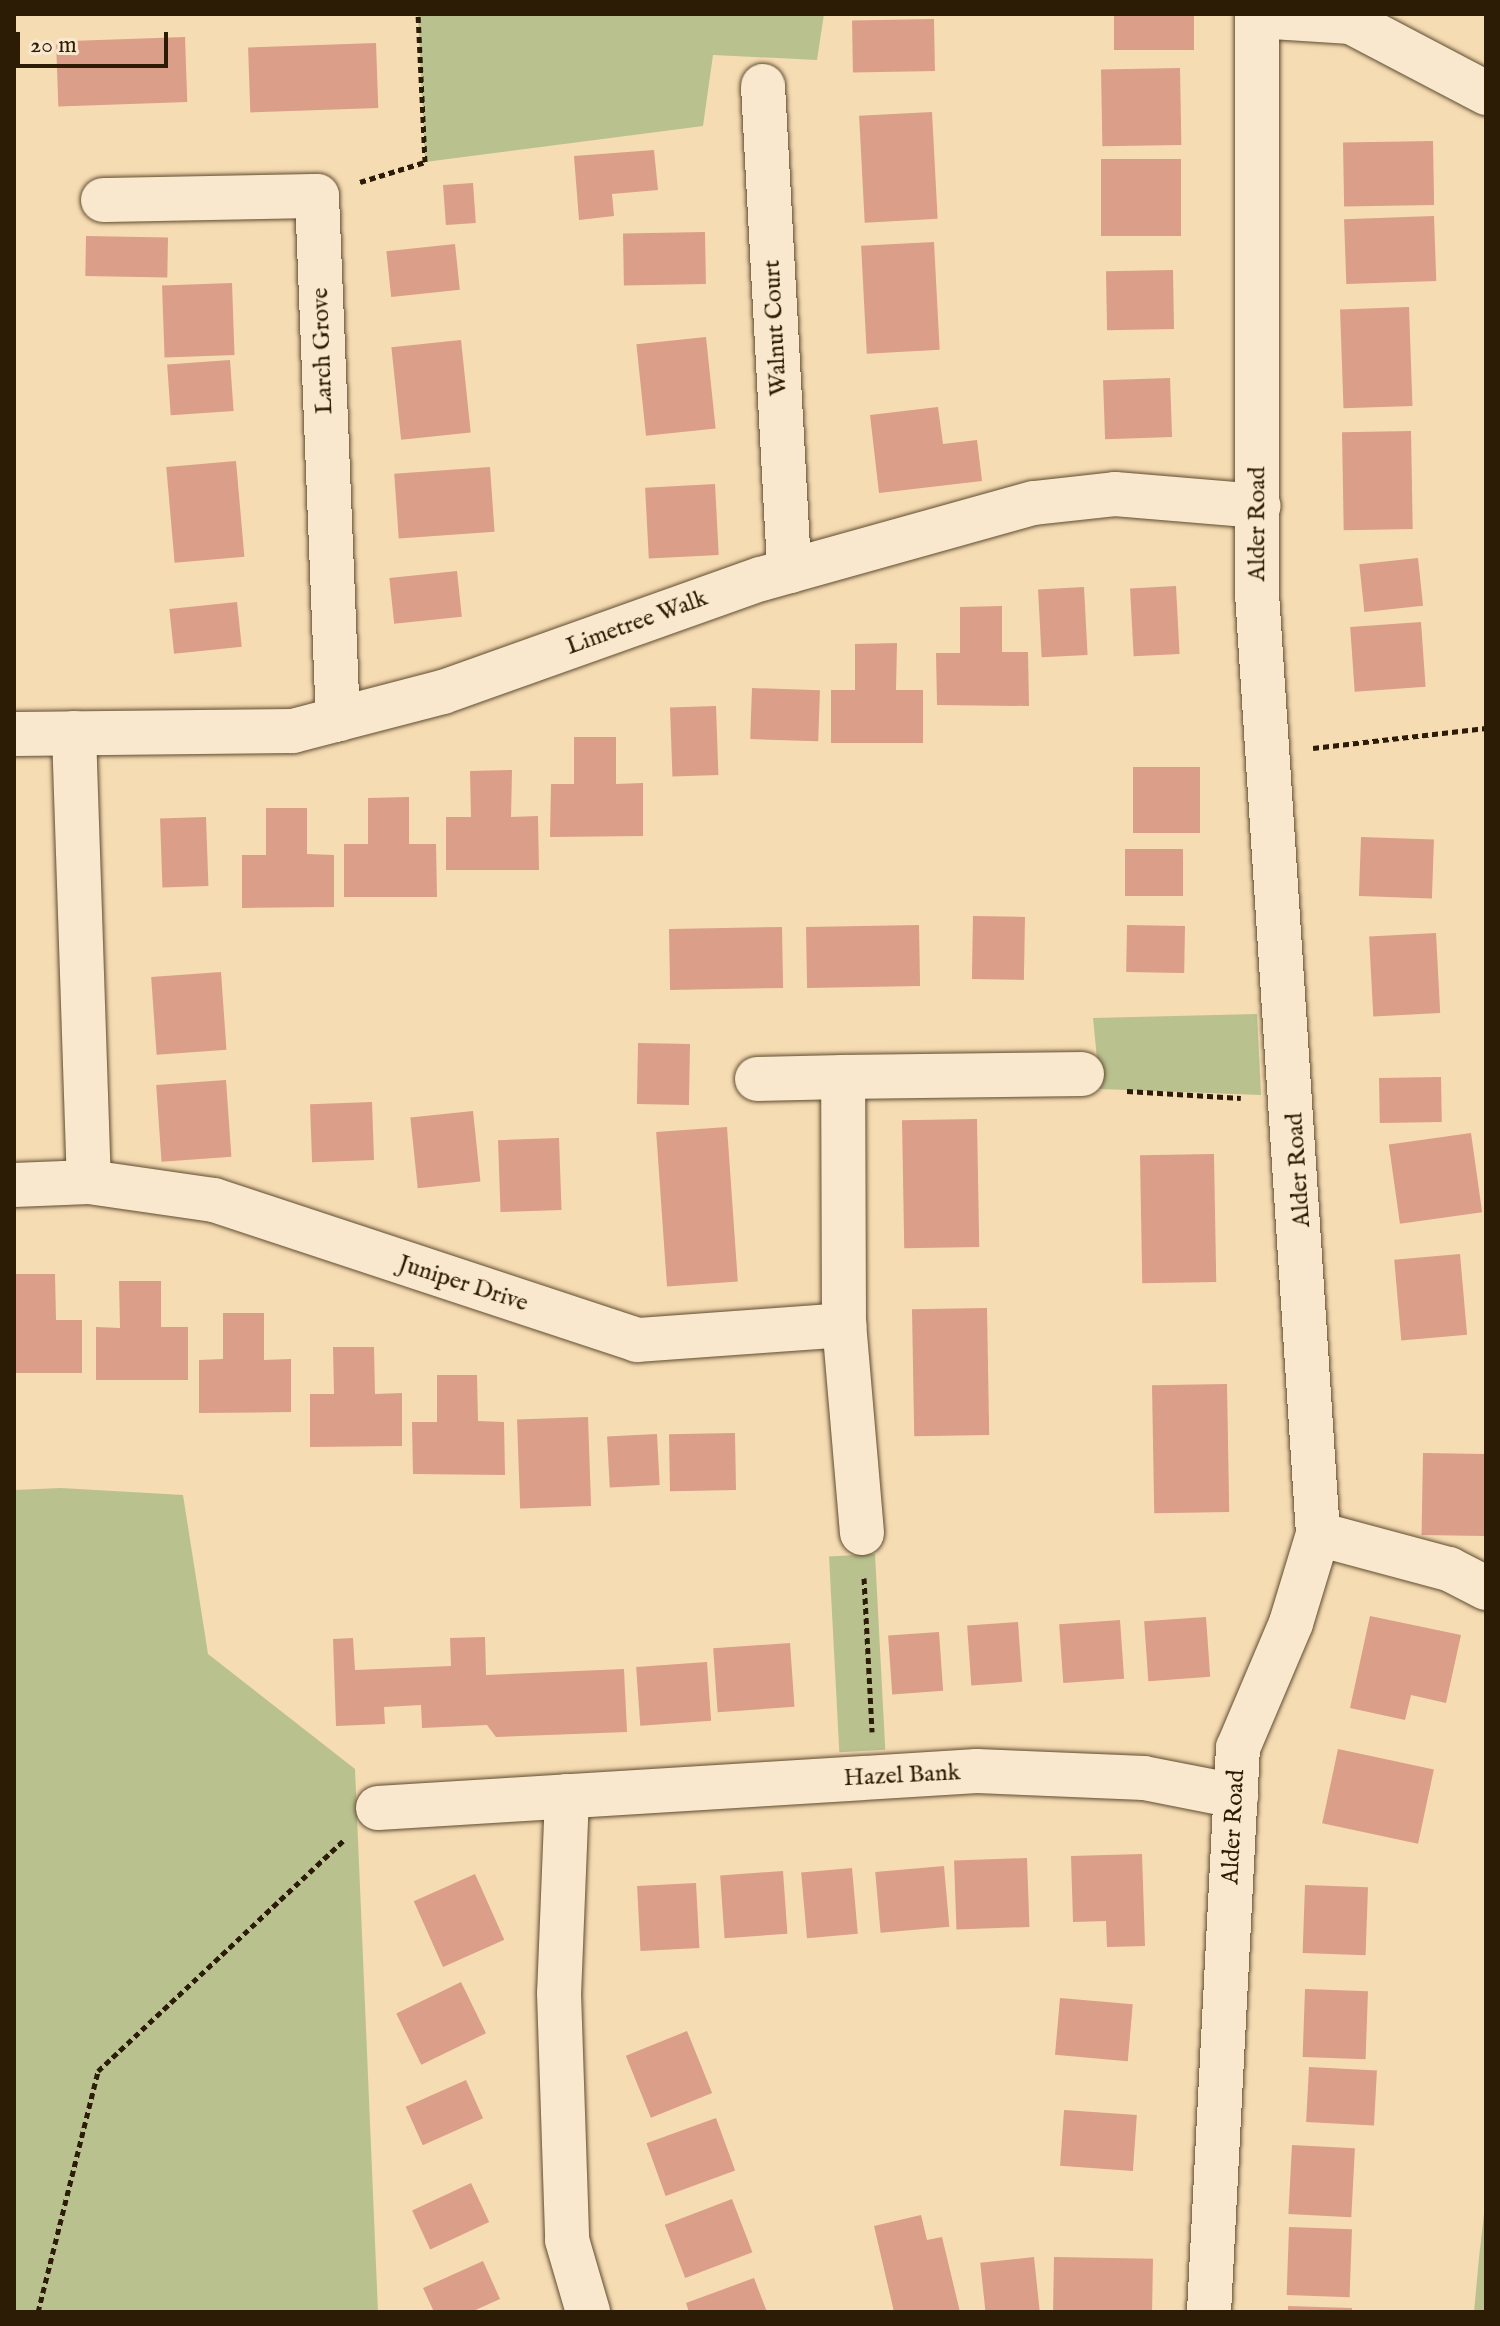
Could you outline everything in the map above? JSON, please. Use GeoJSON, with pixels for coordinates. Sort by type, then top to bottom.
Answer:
{"type":"FeatureCollection","features":[{"type":"Feature","properties":{"kind":"street"},"geometry":{"type":"LineString","coordinates":[[1257,15],[1351,22],[1486,93]]}},
{"type":"Feature","properties":{"kind":"street","name":"Alder Road"},"geometry":{"type":"LineString","coordinates":[[1209,2312],[1238,1748],[1291,1623],[1318,1534],[1294,1101],[1269,754],[1258,506],[1257,15]]}},
{"type":"Feature","properties":{"kind":"street","name":"Walnut Court"},"geometry":{"type":"LineString","coordinates":[[763,86],[789,571]]}},
{"type":"Feature","properties":{"kind":"street"},"geometry":{"type":"LineString","coordinates":[[103,200],[317,196]]}},
{"type":"Feature","properties":{"kind":"street","name":"Larch Grove"},"geometry":{"type":"LineString","coordinates":[[317,196],[338,720]]}},
{"type":"Feature","properties":{"kind":"street","name":"Limetree Walk"},"geometry":{"type":"LineString","coordinates":[[14,734],[293,731],[443,692],[789,571],[1034,503],[1115,494],[1258,506]]}},
{"type":"Feature","properties":{"kind":"street"},"geometry":{"type":"LineString","coordinates":[[74,733],[89,1182]]}},
{"type":"Feature","properties":{"kind":"street"},"geometry":{"type":"LineString","coordinates":[[757,1079],[1082,1074]]}},
{"type":"Feature","properties":{"kind":"street"},"geometry":{"type":"LineString","coordinates":[[843,1077],[844,1325],[862,1533]]}},
{"type":"Feature","properties":{"kind":"street","name":"Juniper Drive"},"geometry":{"type":"LineString","coordinates":[[14,1185],[89,1182],[214,1200],[637,1340],[844,1325]]}},
{"type":"Feature","properties":{"kind":"street"},"geometry":{"type":"LineString","coordinates":[[1318,1534],[1449,1569],[1486,1588]]}},
{"type":"Feature","properties":{"kind":"street","name":"Hazel Bank"},"geometry":{"type":"LineString","coordinates":[[378,1808],[977,1771],[1144,1778],[1236,1796]]}},
{"type":"Feature","properties":{"kind":"street"},"geometry":{"type":"LineString","coordinates":[[567,1796],[559,1993],[567,2240],[588,2312]]}},
{"type":"Feature","properties":{"kind":"path"},"geometry":{"type":"LineString","coordinates":[[317,196],[425,162],[418,14]]}},
{"type":"Feature","properties":{"kind":"path"},"geometry":{"type":"LineString","coordinates":[[1269,754],[1486,728]]}},
{"type":"Feature","properties":{"kind":"path"},"geometry":{"type":"LineString","coordinates":[[1082,1074],[1100,1089],[1294,1101]]}},
{"type":"Feature","properties":{"kind":"path"},"geometry":{"type":"LineString","coordinates":[[862,1533],[874,1777]]}},
{"type":"Feature","properties":{"kind":"path"},"geometry":{"type":"LineString","coordinates":[[38,2312],[98,2071],[378,1808]]}},
{"type":"Feature","properties":{"kind":"green space"},"geometry":{"type":"Polygon","coordinates":[[[418,14],[824,14],[817,60],[713,55],[703,126],[425,162],[418,14]]]}},
{"type":"Feature","properties":{"kind":"green space"},"geometry":{"type":"Polygon","coordinates":[[[1257,1014],[1261,1095],[1100,1089],[1093,1018],[1257,1014]]]}},
{"type":"Feature","properties":{"kind":"green space"},"geometry":{"type":"Polygon","coordinates":[[[61,1488],[183,1495],[208,1654],[355,1769],[378,2312],[14,2312],[14,1490],[61,1488]]]}},
{"type":"Feature","properties":{"kind":"green space"},"geometry":{"type":"Polygon","coordinates":[[[875,1554],[885,1750],[839,1752],[829,1556],[875,1554]]]}},
{"type":"Feature","properties":{"kind":"green space"},"geometry":{"type":"Polygon","coordinates":[[[1486,2196],[1486,2312],[1474,2312],[1479,2258],[1486,2196]]]}},
{"type":"Feature","properties":{"kind":"building"},"geometry":{"type":"Polygon","coordinates":[[[1114,14],[1194,14],[1194,50],[1114,50],[1114,14]]]}},
{"type":"Feature","properties":{"kind":"building"},"geometry":{"type":"Polygon","coordinates":[[[934,19],[935,71],[853,72],[852,20],[934,19]]]}},
{"type":"Feature","properties":{"kind":"building"},"geometry":{"type":"Polygon","coordinates":[[[185,37],[187,102],[58,106],[56,42],[185,37]]]}},
{"type":"Feature","properties":{"kind":"building"},"geometry":{"type":"Polygon","coordinates":[[[376,43],[378,108],[250,112],[248,47],[376,43]]]}},
{"type":"Feature","properties":{"kind":"building"},"geometry":{"type":"Polygon","coordinates":[[[1180,68],[1181,145],[1102,146],[1101,69],[1180,68]]]}},
{"type":"Feature","properties":{"kind":"building"},"geometry":{"type":"Polygon","coordinates":[[[932,112],[938,219],[865,223],[859,116],[932,112]]]}},
{"type":"Feature","properties":{"kind":"building"},"geometry":{"type":"Polygon","coordinates":[[[1433,141],[1434,205],[1344,207],[1343,143],[1433,141]]]}},
{"type":"Feature","properties":{"kind":"building"},"geometry":{"type":"Polygon","coordinates":[[[654,150],[658,190],[612,194],[614,216],[579,220],[574,156],[654,150]]]}},
{"type":"Feature","properties":{"kind":"building"},"geometry":{"type":"Polygon","coordinates":[[[1101,159],[1181,159],[1181,236],[1101,236],[1101,159]]]}},
{"type":"Feature","properties":{"kind":"building"},"geometry":{"type":"Polygon","coordinates":[[[473,183],[476,223],[446,225],[443,185],[473,183]]]}},
{"type":"Feature","properties":{"kind":"building"},"geometry":{"type":"Polygon","coordinates":[[[1434,216],[1436,281],[1346,284],[1344,219],[1434,216]]]}},
{"type":"Feature","properties":{"kind":"building"},"geometry":{"type":"Polygon","coordinates":[[[705,232],[706,284],[624,285],[623,233],[705,232]]]}},
{"type":"Feature","properties":{"kind":"building"},"geometry":{"type":"Polygon","coordinates":[[[86,236],[168,237],[167,277],[85,276],[86,236]]]}},
{"type":"Feature","properties":{"kind":"building"},"geometry":{"type":"Polygon","coordinates":[[[934,242],[940,350],[867,354],[861,246],[934,242]]]}},
{"type":"Feature","properties":{"kind":"building"},"geometry":{"type":"Polygon","coordinates":[[[455,244],[460,290],[391,297],[386,251],[455,244]]]}},
{"type":"Feature","properties":{"kind":"building"},"geometry":{"type":"Polygon","coordinates":[[[1173,270],[1174,329],[1107,330],[1106,271],[1173,270]]]}},
{"type":"Feature","properties":{"kind":"building"},"geometry":{"type":"Polygon","coordinates":[[[232,283],[235,355],[165,357],[162,285],[232,283]]]}},
{"type":"Feature","properties":{"kind":"building"},"geometry":{"type":"Polygon","coordinates":[[[1409,307],[1412,406],[1343,408],[1340,309],[1409,307]]]}},
{"type":"Feature","properties":{"kind":"building"},"geometry":{"type":"Polygon","coordinates":[[[706,337],[716,428],[646,436],[636,344],[706,337]]]}},
{"type":"Feature","properties":{"kind":"building"},"geometry":{"type":"Polygon","coordinates":[[[461,340],[471,432],[401,440],[391,347],[461,340]]]}},
{"type":"Feature","properties":{"kind":"building"},"geometry":{"type":"Polygon","coordinates":[[[230,360],[234,411],[171,415],[167,364],[230,360]]]}},
{"type":"Feature","properties":{"kind":"building"},"geometry":{"type":"Polygon","coordinates":[[[1170,378],[1172,437],[1105,439],[1103,380],[1170,378]]]}},
{"type":"Feature","properties":{"kind":"building"},"geometry":{"type":"Polygon","coordinates":[[[938,407],[943,444],[977,440],[982,481],[879,493],[870,415],[938,407]]]}},
{"type":"Feature","properties":{"kind":"building"},"geometry":{"type":"Polygon","coordinates":[[[1411,431],[1413,529],[1344,530],[1342,432],[1411,431]]]}},
{"type":"Feature","properties":{"kind":"building"},"geometry":{"type":"Polygon","coordinates":[[[236,461],[244,557],[175,563],[166,467],[236,461]]]}},
{"type":"Feature","properties":{"kind":"building"},"geometry":{"type":"Polygon","coordinates":[[[490,467],[495,532],[399,539],[394,474],[490,467]]]}},
{"type":"Feature","properties":{"kind":"building"},"geometry":{"type":"Polygon","coordinates":[[[715,484],[719,555],[649,559],[645,488],[715,484]]]}},
{"type":"Feature","properties":{"kind":"building"},"geometry":{"type":"Polygon","coordinates":[[[1418,558],[1423,606],[1364,612],[1359,564],[1418,558]]]}},
{"type":"Feature","properties":{"kind":"building"},"geometry":{"type":"Polygon","coordinates":[[[457,571],[462,617],[394,624],[389,578],[457,571]]]}},
{"type":"Feature","properties":{"kind":"building"},"geometry":{"type":"Polygon","coordinates":[[[1176,586],[1180,654],[1134,656],[1130,588],[1176,586]]]}},
{"type":"Feature","properties":{"kind":"building"},"geometry":{"type":"Polygon","coordinates":[[[1084,587],[1088,655],[1042,657],[1038,589],[1084,587]]]}},
{"type":"Feature","properties":{"kind":"building"},"geometry":{"type":"Polygon","coordinates":[[[237,602],[242,647],[174,654],[169,609],[237,602]]]}},
{"type":"Feature","properties":{"kind":"building"},"geometry":{"type":"Polygon","coordinates":[[[1002,606],[1002,652],[1028,652],[1029,706],[937,705],[936,653],[960,653],[960,607],[1002,606]]]}},
{"type":"Feature","properties":{"kind":"building"},"geometry":{"type":"Polygon","coordinates":[[[1421,622],[1426,687],[1355,692],[1350,627],[1421,622]]]}},
{"type":"Feature","properties":{"kind":"building"},"geometry":{"type":"Polygon","coordinates":[[[897,643],[896,690],[923,690],[923,743],[831,743],[831,690],[855,690],[855,644],[897,643]]]}},
{"type":"Feature","properties":{"kind":"building"},"geometry":{"type":"Polygon","coordinates":[[[752,688],[820,690],[818,741],[750,739],[752,688]]]}},
{"type":"Feature","properties":{"kind":"building"},"geometry":{"type":"Polygon","coordinates":[[[716,706],[718,775],[672,777],[670,708],[716,706]]]}},
{"type":"Feature","properties":{"kind":"building"},"geometry":{"type":"Polygon","coordinates":[[[574,737],[616,737],[616,784],[643,783],[643,836],[550,837],[551,784],[574,784],[574,737]]]}},
{"type":"Feature","properties":{"kind":"building"},"geometry":{"type":"Polygon","coordinates":[[[1133,767],[1200,767],[1200,833],[1133,833],[1133,767]]]}},
{"type":"Feature","properties":{"kind":"building"},"geometry":{"type":"Polygon","coordinates":[[[512,770],[511,817],[538,816],[539,870],[446,870],[446,817],[471,817],[470,771],[512,770]]]}},
{"type":"Feature","properties":{"kind":"building"},"geometry":{"type":"Polygon","coordinates":[[[409,797],[409,844],[436,844],[437,897],[344,897],[344,844],[368,844],[368,798],[409,797]]]}},
{"type":"Feature","properties":{"kind":"building"},"geometry":{"type":"Polygon","coordinates":[[[266,808],[307,808],[307,854],[334,855],[334,907],[242,908],[242,855],[266,855],[266,808]]]}},
{"type":"Feature","properties":{"kind":"building"},"geometry":{"type":"Polygon","coordinates":[[[206,817],[208,886],[162,888],[160,819],[206,817]]]}},
{"type":"Feature","properties":{"kind":"building"},"geometry":{"type":"Polygon","coordinates":[[[1361,837],[1434,840],[1432,899],[1359,896],[1361,837]]]}},
{"type":"Feature","properties":{"kind":"building"},"geometry":{"type":"Polygon","coordinates":[[[1125,849],[1183,849],[1183,896],[1125,896],[1125,849]]]}},
{"type":"Feature","properties":{"kind":"building"},"geometry":{"type":"Polygon","coordinates":[[[973,916],[1025,917],[1024,980],[972,979],[973,916]]]}},
{"type":"Feature","properties":{"kind":"building"},"geometry":{"type":"Polygon","coordinates":[[[919,925],[920,986],[807,988],[806,927],[919,925]]]}},
{"type":"Feature","properties":{"kind":"building"},"geometry":{"type":"Polygon","coordinates":[[[1127,925],[1185,926],[1184,973],[1126,972],[1127,925]]]}},
{"type":"Feature","properties":{"kind":"building"},"geometry":{"type":"Polygon","coordinates":[[[782,927],[783,988],[670,990],[669,929],[782,927]]]}},
{"type":"Feature","properties":{"kind":"building"},"geometry":{"type":"Polygon","coordinates":[[[1436,933],[1440,1013],[1373,1016],[1369,937],[1436,933]]]}},
{"type":"Feature","properties":{"kind":"building"},"geometry":{"type":"Polygon","coordinates":[[[221,972],[226,1050],[157,1055],[151,977],[221,972]]]}},
{"type":"Feature","properties":{"kind":"building"},"geometry":{"type":"Polygon","coordinates":[[[638,1043],[690,1044],[689,1105],[637,1104],[638,1043]]]}},
{"type":"Feature","properties":{"kind":"building"},"geometry":{"type":"Polygon","coordinates":[[[1441,1077],[1442,1122],[1380,1123],[1379,1078],[1441,1077]]]}},
{"type":"Feature","properties":{"kind":"building"},"geometry":{"type":"Polygon","coordinates":[[[226,1080],[231,1157],[162,1162],[156,1085],[226,1080]]]}},
{"type":"Feature","properties":{"kind":"building"},"geometry":{"type":"Polygon","coordinates":[[[372,1102],[374,1160],[312,1162],[310,1104],[372,1102]]]}},
{"type":"Feature","properties":{"kind":"building"},"geometry":{"type":"Polygon","coordinates":[[[473,1111],[480,1182],[418,1188],[410,1118],[473,1111]]]}},
{"type":"Feature","properties":{"kind":"building"},"geometry":{"type":"Polygon","coordinates":[[[977,1119],[979,1247],[904,1248],[902,1120],[977,1119]]]}},
{"type":"Feature","properties":{"kind":"building"},"geometry":{"type":"Polygon","coordinates":[[[727,1127],[738,1282],[667,1287],[656,1132],[727,1127]]]}},
{"type":"Feature","properties":{"kind":"building"},"geometry":{"type":"Polygon","coordinates":[[[1471,1133],[1482,1212],[1400,1224],[1389,1145],[1471,1133]]]}},
{"type":"Feature","properties":{"kind":"building"},"geometry":{"type":"Polygon","coordinates":[[[559,1138],[562,1210],[501,1212],[498,1140],[559,1138]]]}},
{"type":"Feature","properties":{"kind":"building"},"geometry":{"type":"Polygon","coordinates":[[[1214,1154],[1216,1282],[1142,1283],[1140,1155],[1214,1154]]]}},
{"type":"Feature","properties":{"kind":"building"},"geometry":{"type":"Polygon","coordinates":[[[1460,1254],[1467,1335],[1401,1340],[1394,1260],[1460,1254]]]}},
{"type":"Feature","properties":{"kind":"building"},"geometry":{"type":"Polygon","coordinates":[[[14,1274],[55,1274],[56,1320],[82,1320],[82,1373],[14,1373],[14,1274]]]}},
{"type":"Feature","properties":{"kind":"building"},"geometry":{"type":"Polygon","coordinates":[[[119,1281],[161,1281],[161,1327],[188,1327],[188,1380],[96,1380],[96,1327],[120,1328],[119,1281]]]}},
{"type":"Feature","properties":{"kind":"building"},"geometry":{"type":"Polygon","coordinates":[[[987,1308],[989,1435],[914,1436],[912,1309],[987,1308]]]}},
{"type":"Feature","properties":{"kind":"building"},"geometry":{"type":"Polygon","coordinates":[[[223,1313],[264,1313],[264,1360],[291,1359],[291,1412],[199,1413],[199,1360],[223,1359],[223,1313]]]}},
{"type":"Feature","properties":{"kind":"building"},"geometry":{"type":"Polygon","coordinates":[[[333,1347],[374,1347],[375,1394],[402,1393],[402,1446],[310,1447],[310,1394],[334,1394],[333,1347]]]}},
{"type":"Feature","properties":{"kind":"building"},"geometry":{"type":"Polygon","coordinates":[[[437,1375],[477,1375],[478,1421],[504,1422],[505,1475],[413,1474],[412,1422],[437,1422],[437,1375]]]}},
{"type":"Feature","properties":{"kind":"building"},"geometry":{"type":"Polygon","coordinates":[[[1227,1384],[1229,1512],[1154,1513],[1152,1385],[1227,1384]]]}},
{"type":"Feature","properties":{"kind":"building"},"geometry":{"type":"Polygon","coordinates":[[[588,1417],[591,1506],[520,1508],[517,1419],[588,1417]]]}},
{"type":"Feature","properties":{"kind":"building"},"geometry":{"type":"Polygon","coordinates":[[[735,1433],[736,1490],[670,1491],[669,1434],[735,1433]]]}},
{"type":"Feature","properties":{"kind":"building"},"geometry":{"type":"Polygon","coordinates":[[[657,1434],[660,1485],[610,1488],[607,1437],[657,1434]]]}},
{"type":"Feature","properties":{"kind":"building"},"geometry":{"type":"Polygon","coordinates":[[[1423,1453],[1486,1454],[1485,1536],[1422,1535],[1423,1453]]]}},
{"type":"Feature","properties":{"kind":"building"},"geometry":{"type":"Polygon","coordinates":[[[1370,1616],[1461,1635],[1446,1703],[1411,1695],[1405,1720],[1350,1708],[1370,1616]]]}},
{"type":"Feature","properties":{"kind":"building"},"geometry":{"type":"Polygon","coordinates":[[[1206,1617],[1210,1677],[1148,1681],[1144,1621],[1206,1617]]]}},
{"type":"Feature","properties":{"kind":"building"},"geometry":{"type":"Polygon","coordinates":[[[1120,1620],[1124,1679],[1063,1683],[1059,1624],[1120,1620]]]}},
{"type":"Feature","properties":{"kind":"building"},"geometry":{"type":"Polygon","coordinates":[[[1018,1622],[1022,1682],[971,1685],[967,1626],[1018,1622]]]}},
{"type":"Feature","properties":{"kind":"building"},"geometry":{"type":"Polygon","coordinates":[[[939,1632],[943,1691],[892,1694],[888,1636],[939,1632]]]}},
{"type":"Feature","properties":{"kind":"building"},"geometry":{"type":"Polygon","coordinates":[[[485,1637],[486,1675],[624,1669],[627,1732],[496,1737],[487,1725],[422,1728],[421,1705],[384,1707],[385,1724],[336,1726],[333,1639],[353,1638],[355,1670],[451,1666],[450,1638],[485,1637]]]}},
{"type":"Feature","properties":{"kind":"building"},"geometry":{"type":"Polygon","coordinates":[[[790,1643],[794,1707],[718,1712],[713,1648],[790,1643]]]}},
{"type":"Feature","properties":{"kind":"building"},"geometry":{"type":"Polygon","coordinates":[[[707,1662],[711,1721],[640,1726],[636,1667],[707,1662]]]}},
{"type":"Feature","properties":{"kind":"building"},"geometry":{"type":"Polygon","coordinates":[[[1338,1749],[1434,1769],[1418,1844],[1322,1823],[1338,1749]]]}},
{"type":"Feature","properties":{"kind":"building"},"geometry":{"type":"Polygon","coordinates":[[[1142,1854],[1145,1946],[1107,1947],[1106,1921],[1073,1922],[1071,1856],[1142,1854]]]}},
{"type":"Feature","properties":{"kind":"building"},"geometry":{"type":"Polygon","coordinates":[[[1027,1858],[1029,1927],[956,1930],[954,1861],[1027,1858]]]}},
{"type":"Feature","properties":{"kind":"building"},"geometry":{"type":"Polygon","coordinates":[[[944,1866],[949,1927],[881,1933],[875,1872],[944,1866]]]}},
{"type":"Feature","properties":{"kind":"building"},"geometry":{"type":"Polygon","coordinates":[[[852,1868],[858,1934],[807,1938],[801,1872],[852,1868]]]}},
{"type":"Feature","properties":{"kind":"building"},"geometry":{"type":"Polygon","coordinates":[[[783,1871],[787,1934],[725,1938],[720,1875],[783,1871]]]}},
{"type":"Feature","properties":{"kind":"building"},"geometry":{"type":"Polygon","coordinates":[[[475,1874],[504,1940],[443,1967],[414,1901],[475,1874]]]}},
{"type":"Feature","properties":{"kind":"building"},"geometry":{"type":"Polygon","coordinates":[[[696,1883],[699,1948],[640,1951],[637,1886],[696,1883]]]}},
{"type":"Feature","properties":{"kind":"building"},"geometry":{"type":"Polygon","coordinates":[[[1305,1885],[1368,1887],[1366,1955],[1303,1953],[1305,1885]]]}},
{"type":"Feature","properties":{"kind":"building"},"geometry":{"type":"Polygon","coordinates":[[[461,1982],[486,2033],[421,2065],[396,2014],[461,1982]]]}},
{"type":"Feature","properties":{"kind":"building"},"geometry":{"type":"Polygon","coordinates":[[[1305,1989],[1368,1991],[1366,2059],[1303,2057],[1305,1989]]]}},
{"type":"Feature","properties":{"kind":"building"},"geometry":{"type":"Polygon","coordinates":[[[1060,1998],[1133,2004],[1128,2061],[1055,2055],[1060,1998]]]}},
{"type":"Feature","properties":{"kind":"building"},"geometry":{"type":"Polygon","coordinates":[[[687,2031],[712,2093],[651,2118],[626,2056],[687,2031]]]}},
{"type":"Feature","properties":{"kind":"building"},"geometry":{"type":"Polygon","coordinates":[[[1309,2067],[1377,2071],[1374,2125],[1306,2122],[1309,2067]]]}},
{"type":"Feature","properties":{"kind":"building"},"geometry":{"type":"Polygon","coordinates":[[[466,2080],[483,2118],[423,2145],[406,2107],[466,2080]]]}},
{"type":"Feature","properties":{"kind":"building"},"geometry":{"type":"Polygon","coordinates":[[[1064,2110],[1137,2115],[1133,2171],[1060,2166],[1064,2110]]]}},
{"type":"Feature","properties":{"kind":"building"},"geometry":{"type":"Polygon","coordinates":[[[716,2118],[735,2171],[666,2196],[646,2143],[716,2118]]]}},
{"type":"Feature","properties":{"kind":"building"},"geometry":{"type":"Polygon","coordinates":[[[1292,2145],[1355,2148],[1351,2217],[1288,2214],[1292,2145]]]}},
{"type":"Feature","properties":{"kind":"building"},"geometry":{"type":"Polygon","coordinates":[[[471,2183],[489,2222],[430,2249],[412,2210],[471,2183]]]}},
{"type":"Feature","properties":{"kind":"building"},"geometry":{"type":"Polygon","coordinates":[[[732,2199],[752,2252],[685,2278],[665,2225],[732,2199]]]}},
{"type":"Feature","properties":{"kind":"building"},"geometry":{"type":"Polygon","coordinates":[[[921,2215],[927,2240],[942,2237],[960,2312],[894,2312],[874,2226],[921,2215]]]}},
{"type":"Feature","properties":{"kind":"building"},"geometry":{"type":"Polygon","coordinates":[[[1289,2227],[1352,2229],[1350,2297],[1287,2295],[1289,2227]]]}},
{"type":"Feature","properties":{"kind":"building"},"geometry":{"type":"Polygon","coordinates":[[[1034,2257],[1040,2311],[985,2312],[980,2263],[1034,2257]]]}},
{"type":"Feature","properties":{"kind":"building"},"geometry":{"type":"Polygon","coordinates":[[[1054,2257],[1153,2259],[1152,2312],[1053,2312],[1054,2257]]]}},
{"type":"Feature","properties":{"kind":"building"},"geometry":{"type":"Polygon","coordinates":[[[483,2261],[500,2299],[471,2312],[434,2312],[423,2288],[483,2261]]]}},
{"type":"Feature","properties":{"kind":"building"},"geometry":{"type":"Polygon","coordinates":[[[754,2278],[767,2312],[689,2312],[686,2303],[754,2278]]]}},
{"type":"Feature","properties":{"kind":"building"},"geometry":{"type":"Polygon","coordinates":[[[1288,2306],[1352,2308],[1352,2312],[1288,2312],[1288,2306]]]}}]}
